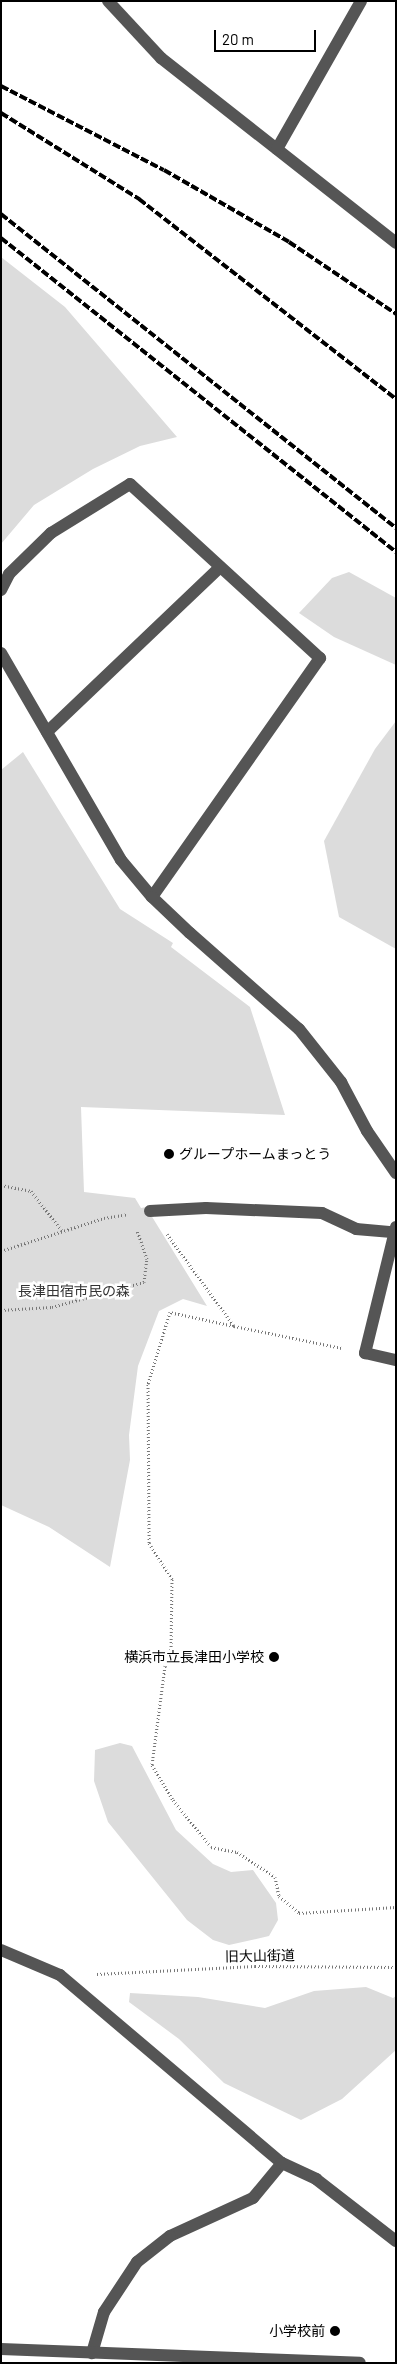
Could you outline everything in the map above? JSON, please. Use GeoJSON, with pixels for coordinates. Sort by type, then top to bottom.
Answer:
{"type":"FeatureCollection","features":[{"type":"Feature","properties":{"kind":"street"},"geometry":{"type":"LineString","coordinates":[[108,1],[161,58],[396,243]]}},
{"type":"Feature","properties":{"kind":"street"},"geometry":{"type":"LineString","coordinates":[[277,150],[361,1]]}},
{"type":"Feature","properties":{"kind":"street"},"geometry":{"type":"LineString","coordinates":[[1,590],[9,574],[51,533],[130,484],[320,658],[152,897]]}},
{"type":"Feature","properties":{"kind":"street"},"geometry":{"type":"LineString","coordinates":[[47,732],[220,567]]}},
{"type":"Feature","properties":{"kind":"street"},"geometry":{"type":"LineString","coordinates":[[1,652],[121,860],[152,897],[299,1029],[341,1082],[367,1131],[396,1173]]}},
{"type":"Feature","properties":{"kind":"street"},"geometry":{"type":"LineString","coordinates":[[150,1211],[206,1208],[322,1213],[356,1229],[394,1230],[365,1352],[396,1360]]}},
{"type":"Feature","properties":{"kind":"street"},"geometry":{"type":"LineString","coordinates":[[1,1950],[60,1974],[282,2163],[316,2179],[396,2241]]}},
{"type":"Feature","properties":{"kind":"street"},"geometry":{"type":"LineString","coordinates":[[92,2354],[104,2312],[136,2262],[170,2236],[253,2198],[282,2163]]}},
{"type":"Feature","properties":{"kind":"street"},"geometry":{"type":"LineString","coordinates":[[1,2349],[164,2359],[360,2363]]}},
{"type":"Feature","properties":{"kind":"path"},"geometry":{"type":"LineString","coordinates":[[1,1185],[31,1192],[63,1232]]}},
{"type":"Feature","properties":{"kind":"path"},"geometry":{"type":"LineString","coordinates":[[1,1251],[104,1218],[150,1211],[234,1326]]}},
{"type":"Feature","properties":{"kind":"path"},"geometry":{"type":"LineString","coordinates":[[1,1310],[52,1307],[144,1282],[147,1259],[132,1214]]}},
{"type":"Feature","properties":{"kind":"path"},"geometry":{"type":"LineString","coordinates":[[365,1352],[170,1312],[148,1384],[149,1543],[172,1579],[171,1649],[165,1666],[152,1765],[173,1800],[210,1847],[237,1852],[275,1877],[279,1896],[299,1913],[396,1907]]}},
{"type":"Feature","properties":{"kind":"path","name":"旧大山街道"},"geometry":{"type":"LineString","coordinates":[[125,1973],[255,1966],[396,1967]]}},
{"type":"Feature","properties":{"kind":"green space"},"geometry":{"type":"Polygon","coordinates":[[[1,257],[65,307],[177,437],[140,446],[93,469],[34,505],[1,544],[1,257]]]}},
{"type":"Feature","properties":{"kind":"green space"},"geometry":{"type":"Polygon","coordinates":[[[349,572],[396,598],[396,665],[334,637],[299,613],[332,578],[349,572]]]}},
{"type":"Feature","properties":{"kind":"green space"},"geometry":{"type":"Polygon","coordinates":[[[396,721],[396,949],[339,917],[324,841],[375,749],[396,721]]]}},
{"type":"Feature","properties":{"kind":"green space","name":"長津田宿市民の森"},"geometry":{"type":"Polygon","coordinates":[[[23,752],[120,909],[173,943],[171,947],[250,1007],[285,1115],[81,1107],[84,1192],[135,1198],[141,1208],[146,1207],[207,1306],[183,1299],[159,1311],[138,1366],[129,1435],[130,1460],[110,1567],[49,1527],[1,1505],[1,770],[23,752]]]}},
{"type":"Feature","properties":{"kind":"green space"},"geometry":{"type":"Polygon","coordinates":[[[120,1743],[132,1746],[176,1830],[213,1864],[231,1872],[253,1870],[276,1903],[278,1920],[269,1936],[229,1945],[213,1940],[187,1920],[108,1822],[94,1781],[95,1750],[120,1743]]]}},
{"type":"Feature","properties":{"kind":"green space"},"geometry":{"type":"Polygon","coordinates":[[[366,1987],[393,1998],[396,1996],[396,2050],[342,2099],[301,2120],[224,2083],[179,2039],[129,2002],[130,1993],[198,1997],[265,2008],[314,1991],[366,1987]]]}},
{"type":"Feature","properties":{"kind":"railway"},"geometry":{"type":"LineString","coordinates":[[1,86],[164,170],[289,242],[396,314]]}},
{"type":"Feature","properties":{"kind":"railway"},"geometry":{"type":"LineString","coordinates":[[1,113],[139,199],[396,399]]}},
{"type":"Feature","properties":{"kind":"railway"},"geometry":{"type":"LineString","coordinates":[[1,214],[396,528]]}},
{"type":"Feature","properties":{"kind":"railway"},"geometry":{"type":"LineString","coordinates":[[1,238],[396,552]]}},
{"type":"Feature","properties":{"kind":"place","name":"グループホームまっとう"},"geometry":{"type":"Point","coordinates":[169,1154]}},
{"type":"Feature","properties":{"kind":"place","name":"横浜市立長津田小学校"},"geometry":{"type":"Point","coordinates":[274,1657]}},
{"type":"Feature","properties":{"kind":"place","name":"小学校前"},"geometry":{"type":"Point","coordinates":[335,2331]}}]}
